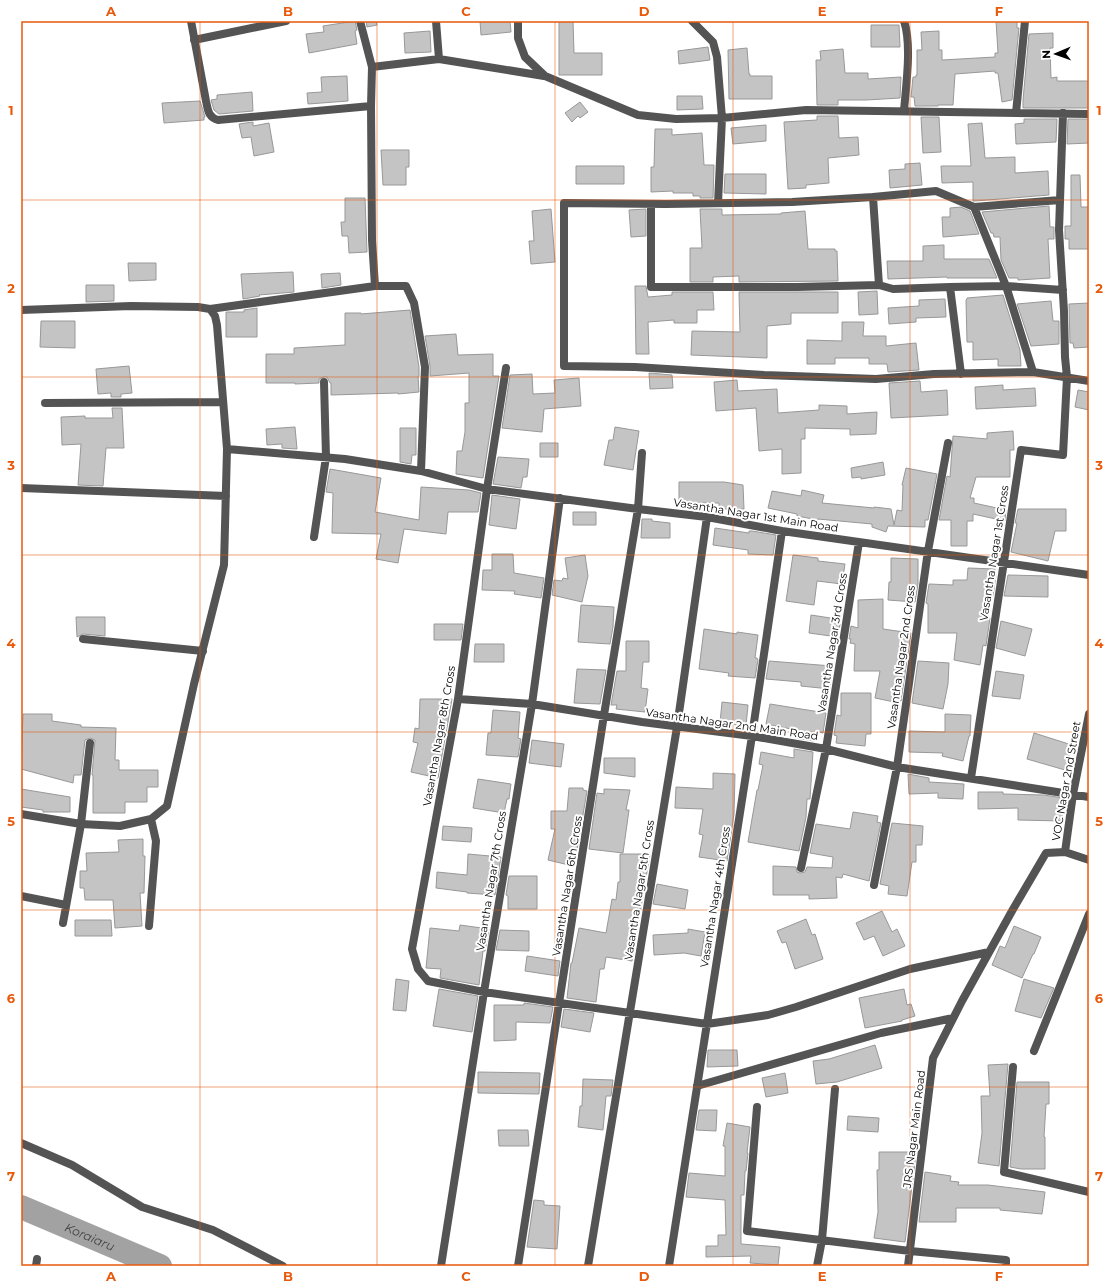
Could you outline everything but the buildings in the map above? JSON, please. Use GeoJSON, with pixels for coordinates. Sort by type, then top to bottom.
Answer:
{"type":"FeatureCollection","features":[{"type":"Feature","properties":{"kind":"street"},"geometry":{"type":"LineString","coordinates":[[191,21],[207,107],[213,119],[218,120],[371,106]]}},
{"type":"Feature","properties":{"kind":"street"},"geometry":{"type":"LineString","coordinates":[[194,40],[286,21]]}},
{"type":"Feature","properties":{"kind":"street"},"geometry":{"type":"LineString","coordinates":[[360,21],[372,67],[372,240],[375,286]]}},
{"type":"Feature","properties":{"kind":"street"},"geometry":{"type":"LineString","coordinates":[[436,21],[439,59]]}},
{"type":"Feature","properties":{"kind":"street"},"geometry":{"type":"LineString","coordinates":[[518,21],[518,38],[525,57],[544,76]]}},
{"type":"Feature","properties":{"kind":"street"},"geometry":{"type":"LineString","coordinates":[[692,21],[712,42],[717,57],[722,118],[718,203]]}},
{"type":"Feature","properties":{"kind":"street"},"geometry":{"type":"LineString","coordinates":[[904,21],[907,29],[908,58],[904,111]]}},
{"type":"Feature","properties":{"kind":"street"},"geometry":{"type":"LineString","coordinates":[[1016,113],[1025,21]]}},
{"type":"Feature","properties":{"kind":"street"},"geometry":{"type":"LineString","coordinates":[[372,67],[439,59],[544,76],[638,115],[676,119],[722,118],[806,110],[1089,114]]}},
{"type":"Feature","properties":{"kind":"street"},"geometry":{"type":"LineString","coordinates":[[1063,113],[1059,230],[1067,377]]}},
{"type":"Feature","properties":{"kind":"street"},"geometry":{"type":"LineString","coordinates":[[1060,200],[974,207],[936,191],[792,202],[650,204],[564,203],[564,366],[635,367],[764,375],[876,379],[934,374],[1033,372],[1089,381]]}},
{"type":"Feature","properties":{"kind":"street"},"geometry":{"type":"LineString","coordinates":[[873,197],[879,285]]}},
{"type":"Feature","properties":{"kind":"street"},"geometry":{"type":"LineString","coordinates":[[650,204],[650,287],[797,287],[879,285],[893,289],[1006,286],[1062,290]]}},
{"type":"Feature","properties":{"kind":"street"},"geometry":{"type":"LineString","coordinates":[[974,207],[1006,286],[1033,372]]}},
{"type":"Feature","properties":{"kind":"street"},"geometry":{"type":"LineString","coordinates":[[21,310],[131,306],[198,307],[210,309],[375,286],[406,286],[414,303],[425,367],[421,471]]}},
{"type":"Feature","properties":{"kind":"street"},"geometry":{"type":"LineString","coordinates":[[950,287],[961,374]]}},
{"type":"Feature","properties":{"kind":"street"},"geometry":{"type":"LineString","coordinates":[[21,814],[81,824],[120,826],[151,819],[167,806],[194,684],[224,565],[227,449],[217,325],[215,316],[210,309]]}},
{"type":"Feature","properties":{"kind":"street","name":"Vasantha Nagar 8th Cross"},"geometry":{"type":"LineString","coordinates":[[484,992],[428,981],[418,969],[412,949],[458,699],[487,489],[506,368]]}},
{"type":"Feature","properties":{"kind":"street","name":"Vasantha Nagar 1st Cross"},"geometry":{"type":"LineString","coordinates":[[971,778],[1021,450],[1063,455],[1067,377]]}},
{"type":"Feature","properties":{"kind":"street"},"geometry":{"type":"LineString","coordinates":[[314,537],[326,457],[324,382]]}},
{"type":"Feature","properties":{"kind":"street"},"geometry":{"type":"LineString","coordinates":[[45,403],[223,402]]}},
{"type":"Feature","properties":{"kind":"street","name":"Vasantha Nagar 2nd Cross"},"geometry":{"type":"LineString","coordinates":[[874,885],[896,766],[928,551],[948,444]]}},
{"type":"Feature","properties":{"kind":"street","name":"Vasantha Nagar 1st Main Road"},"geometry":{"type":"LineString","coordinates":[[227,449],[346,459],[421,471],[487,489],[707,517],[782,531],[928,551],[1089,576]]}},
{"type":"Feature","properties":{"kind":"street","name":"Vasantha Nagar 6th Cross"},"geometry":{"type":"LineString","coordinates":[[518,1266],[604,715],[638,509],[642,454]]}},
{"type":"Feature","properties":{"kind":"street"},"geometry":{"type":"LineString","coordinates":[[21,488],[226,496]]}},
{"type":"Feature","properties":{"kind":"street","name":"Vasantha Nagar 7th Cross"},"geometry":{"type":"LineString","coordinates":[[442,1266],[484,992],[532,704],[560,498]]}},
{"type":"Feature","properties":{"kind":"street","name":"Vasantha Nagar 5th Cross"},"geometry":{"type":"LineString","coordinates":[[588,1266],[677,727],[707,517]]}},
{"type":"Feature","properties":{"kind":"street","name":"Vasantha Nagar 4th Cross"},"geometry":{"type":"LineString","coordinates":[[669,1266],[752,736],[782,531]]}},
{"type":"Feature","properties":{"kind":"street","name":"Vasantha Nagar 3rd Cross"},"geometry":{"type":"LineString","coordinates":[[802,868],[826,749],[859,542]]}},
{"type":"Feature","properties":{"kind":"street"},"geometry":{"type":"LineString","coordinates":[[83,639],[203,651]]}},
{"type":"Feature","properties":{"kind":"street","name":"Vasantha Nagar 2nd Main Road"},"geometry":{"type":"LineString","coordinates":[[458,699],[532,704],[642,722],[752,736],[826,749],[896,766],[1089,797]]}},
{"type":"Feature","properties":{"kind":"street","name":"VOC Nagar 2nd Street"},"geometry":{"type":"LineString","coordinates":[[1065,852],[1072,794],[1089,714]]}},
{"type":"Feature","properties":{"kind":"street"},"geometry":{"type":"LineString","coordinates":[[63,923],[81,824],[90,743]]}},
{"type":"Feature","properties":{"kind":"street"},"geometry":{"type":"LineString","coordinates":[[149,926],[156,841],[151,819]]}},
{"type":"Feature","properties":{"kind":"street"},"geometry":{"type":"LineString","coordinates":[[1065,852],[1089,860]]}},
{"type":"Feature","properties":{"kind":"street","name":"JRS Nagar Main Road"},"geometry":{"type":"LineString","coordinates":[[908,1266],[933,1058],[989,952],[1046,853],[1065,852]]}},
{"type":"Feature","properties":{"kind":"street"},"geometry":{"type":"LineString","coordinates":[[21,896],[66,905]]}},
{"type":"Feature","properties":{"kind":"street"},"geometry":{"type":"LineString","coordinates":[[1034,1051],[1089,914]]}},
{"type":"Feature","properties":{"kind":"street"},"geometry":{"type":"LineString","coordinates":[[484,992],[707,1024],[768,1015],[803,1005],[910,969],[989,952]]}},
{"type":"Feature","properties":{"kind":"street"},"geometry":{"type":"LineString","coordinates":[[698,1086],[880,1033],[954,1018]]}},
{"type":"Feature","properties":{"kind":"street"},"geometry":{"type":"LineString","coordinates":[[1014,1067],[1004,1172],[1089,1192]]}},
{"type":"Feature","properties":{"kind":"street"},"geometry":{"type":"LineString","coordinates":[[817,1266],[822,1240],[835,1089]]}},
{"type":"Feature","properties":{"kind":"street"},"geometry":{"type":"LineString","coordinates":[[757,1107],[747,1231],[910,1251],[1006,1260],[1006,1266]]}},
{"type":"Feature","properties":{"kind":"street"},"geometry":{"type":"LineString","coordinates":[[21,1143],[72,1165],[142,1207],[213,1230],[283,1266]]}},
{"type":"Feature","properties":{"kind":"waterway","name":"Koraiaru"},"geometry":{"type":"LineString","coordinates":[[21,1207],[160,1266]]}}]}
